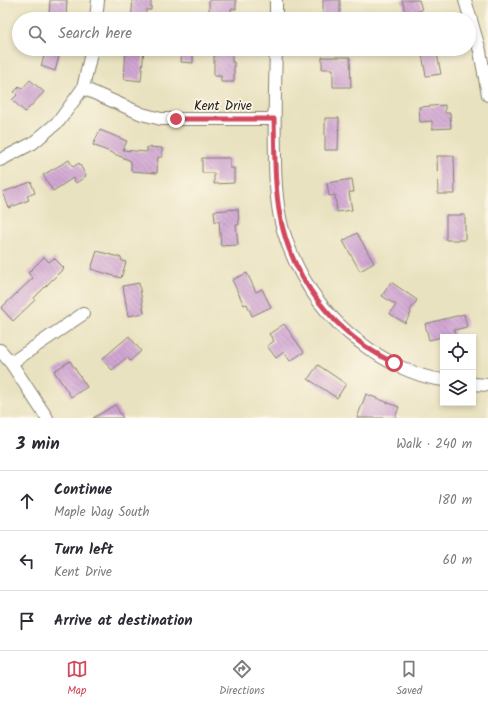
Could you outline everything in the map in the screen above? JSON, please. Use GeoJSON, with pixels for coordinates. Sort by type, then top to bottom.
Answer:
{"type":"FeatureCollection","features":[{"type":"Feature","properties":{"kind":"street"},"geometry":{"type":"LineString","coordinates":[[97,12],[98,0]]}},
{"type":"Feature","properties":{"kind":"street"},"geometry":{"type":"LineString","coordinates":[[276,0],[276,12]]}},
{"type":"Feature","properties":{"kind":"street"},"geometry":{"type":"LineString","coordinates":[[465,0],[469,12]]}},
{"type":"Feature","properties":{"kind":"street"},"geometry":{"type":"LineString","coordinates":[[476,37],[488,95]]}},
{"type":"Feature","properties":{"kind":"street"},"geometry":{"type":"LineString","coordinates":[[0,160],[33,143],[59,121],[83,88],[90,56]]}},
{"type":"Feature","properties":{"kind":"street"},"geometry":{"type":"LineString","coordinates":[[276,56],[274,119],[277,202],[281,224],[293,258],[315,296],[336,323],[368,349],[383,358],[412,371],[440,379]]}},
{"type":"Feature","properties":{"kind":"street","name":"Kent Drive"},"geometry":{"type":"LineString","coordinates":[[83,88],[142,114],[161,119],[274,119]]}},
{"type":"Feature","properties":{"kind":"street"},"geometry":{"type":"LineString","coordinates":[[10,363],[83,314]]}},
{"type":"Feature","properties":{"kind":"street"},"geometry":{"type":"LineString","coordinates":[[0,350],[47,418]]}},
{"type":"Feature","properties":{"kind":"street"},"geometry":{"type":"LineString","coordinates":[[476,384],[488,385]]}},
{"type":"Feature","properties":{"kind":"building"},"geometry":{"type":"Polygon","coordinates":[[[50,0],[67,0],[66,12],[49,12],[50,0]]]}},
{"type":"Feature","properties":{"kind":"building"},"geometry":{"type":"Polygon","coordinates":[[[133,0],[151,0],[151,10],[146,10],[146,12],[132,12],[133,0]]]}},
{"type":"Feature","properties":{"kind":"building"},"geometry":{"type":"Polygon","coordinates":[[[209,0],[236,0],[236,9],[231,9],[231,12],[209,12],[209,0]]]}},
{"type":"Feature","properties":{"kind":"building"},"geometry":{"type":"Polygon","coordinates":[[[323,0],[340,0],[340,12],[323,12],[323,0]]]}},
{"type":"Feature","properties":{"kind":"building"},"geometry":{"type":"Polygon","coordinates":[[[402,0],[419,0],[422,10],[416,12],[405,12],[402,0]]]}},
{"type":"Feature","properties":{"kind":"building"},"geometry":{"type":"Polygon","coordinates":[[[44,56],[59,56],[55,71],[41,66],[44,56]]]}},
{"type":"Feature","properties":{"kind":"building"},"geometry":{"type":"Polygon","coordinates":[[[126,56],[143,56],[141,81],[124,79],[126,56]]]}},
{"type":"Feature","properties":{"kind":"building"},"geometry":{"type":"Polygon","coordinates":[[[181,56],[193,56],[193,63],[181,62],[181,56]]]}},
{"type":"Feature","properties":{"kind":"building"},"geometry":{"type":"Polygon","coordinates":[[[214,56],[232,56],[232,62],[234,62],[234,82],[221,82],[221,76],[214,76],[214,56]]]}},
{"type":"Feature","properties":{"kind":"building"},"geometry":{"type":"Polygon","coordinates":[[[422,56],[437,56],[441,74],[426,76],[422,56]]]}},
{"type":"Feature","properties":{"kind":"building"},"geometry":{"type":"Polygon","coordinates":[[[322,57],[350,57],[351,87],[333,87],[333,69],[322,69],[322,57]]]}},
{"type":"Feature","properties":{"kind":"building"},"geometry":{"type":"Polygon","coordinates":[[[30,80],[44,92],[25,112],[12,100],[17,95],[14,92],[20,86],[22,89],[30,80]]]}},
{"type":"Feature","properties":{"kind":"building"},"geometry":{"type":"Polygon","coordinates":[[[445,105],[445,113],[450,113],[451,128],[432,129],[432,121],[420,122],[419,107],[445,105]]]}},
{"type":"Feature","properties":{"kind":"building"},"geometry":{"type":"Polygon","coordinates":[[[325,118],[339,118],[338,150],[325,150],[325,118]]]}},
{"type":"Feature","properties":{"kind":"building"},"geometry":{"type":"Polygon","coordinates":[[[100,130],[127,141],[123,150],[147,152],[147,147],[162,148],[162,157],[158,157],[157,173],[131,171],[131,161],[93,145],[100,130]]]}},
{"type":"Feature","properties":{"kind":"building"},"geometry":{"type":"Polygon","coordinates":[[[437,156],[454,156],[455,194],[438,194],[437,156]]]}},
{"type":"Feature","properties":{"kind":"building"},"geometry":{"type":"Polygon","coordinates":[[[202,158],[230,158],[230,168],[234,168],[234,183],[214,184],[214,173],[202,173],[202,158]]]}},
{"type":"Feature","properties":{"kind":"building"},"geometry":{"type":"Polygon","coordinates":[[[69,160],[73,167],[79,163],[86,176],[76,183],[73,178],[53,191],[43,175],[69,160]]]}},
{"type":"Feature","properties":{"kind":"building"},"geometry":{"type":"Polygon","coordinates":[[[352,179],[354,192],[349,192],[352,210],[337,212],[335,195],[329,196],[327,183],[352,179]]]}},
{"type":"Feature","properties":{"kind":"building"},"geometry":{"type":"Polygon","coordinates":[[[31,182],[35,193],[27,196],[29,200],[9,208],[3,192],[31,182]]]}},
{"type":"Feature","properties":{"kind":"building"},"geometry":{"type":"Polygon","coordinates":[[[238,209],[239,225],[236,225],[238,245],[221,246],[219,221],[215,222],[214,211],[238,209]]]}},
{"type":"Feature","properties":{"kind":"building"},"geometry":{"type":"Polygon","coordinates":[[[446,215],[465,215],[465,240],[446,240],[446,215]]]}},
{"type":"Feature","properties":{"kind":"building"},"geometry":{"type":"Polygon","coordinates":[[[357,233],[374,263],[360,271],[343,241],[357,233]]]}},
{"type":"Feature","properties":{"kind":"building"},"geometry":{"type":"Polygon","coordinates":[[[97,251],[122,258],[121,260],[126,262],[121,278],[91,269],[97,251]]]}},
{"type":"Feature","properties":{"kind":"building"},"geometry":{"type":"Polygon","coordinates":[[[44,257],[49,262],[54,258],[64,268],[34,298],[35,300],[13,321],[1,308],[33,278],[28,273],[44,257]]]}},
{"type":"Feature","properties":{"kind":"building"},"geometry":{"type":"Polygon","coordinates":[[[247,273],[256,292],[262,289],[271,307],[252,316],[247,304],[244,305],[232,280],[247,273]]]}},
{"type":"Feature","properties":{"kind":"building"},"geometry":{"type":"Polygon","coordinates":[[[391,282],[417,300],[405,323],[390,314],[396,305],[382,296],[391,282]]]}},
{"type":"Feature","properties":{"kind":"building"},"geometry":{"type":"Polygon","coordinates":[[[139,283],[144,313],[128,316],[123,286],[139,283]]]}},
{"type":"Feature","properties":{"kind":"building"},"geometry":{"type":"Polygon","coordinates":[[[464,314],[467,327],[454,330],[455,334],[440,334],[440,337],[429,340],[425,324],[464,314]]]}},
{"type":"Feature","properties":{"kind":"building"},"geometry":{"type":"Polygon","coordinates":[[[284,324],[304,352],[290,361],[284,352],[276,358],[267,346],[274,341],[269,334],[284,324]]]}},
{"type":"Feature","properties":{"kind":"building"},"geometry":{"type":"Polygon","coordinates":[[[129,336],[141,351],[130,361],[127,357],[112,370],[102,359],[129,336]]]}},
{"type":"Feature","properties":{"kind":"building"},"geometry":{"type":"Polygon","coordinates":[[[70,361],[87,387],[71,397],[54,371],[70,361]]]}},
{"type":"Feature","properties":{"kind":"building"},"geometry":{"type":"Polygon","coordinates":[[[318,365],[346,384],[337,398],[308,379],[318,365]]]}},
{"type":"Feature","properties":{"kind":"building"},"geometry":{"type":"Polygon","coordinates":[[[366,394],[399,407],[395,418],[357,418],[366,394]]]}},
{"type":"Feature","properties":{"kind":"building"},"geometry":{"type":"Polygon","coordinates":[[[115,405],[123,418],[93,418],[115,405]]]}},
{"type":"Feature","properties":{"kind":"route"},"geometry":{"type":"LineString","coordinates":[[176,119],[274,119],[277,202],[283,230],[293,258],[324,310],[336,323],[368,349],[394,363]]}}]}
